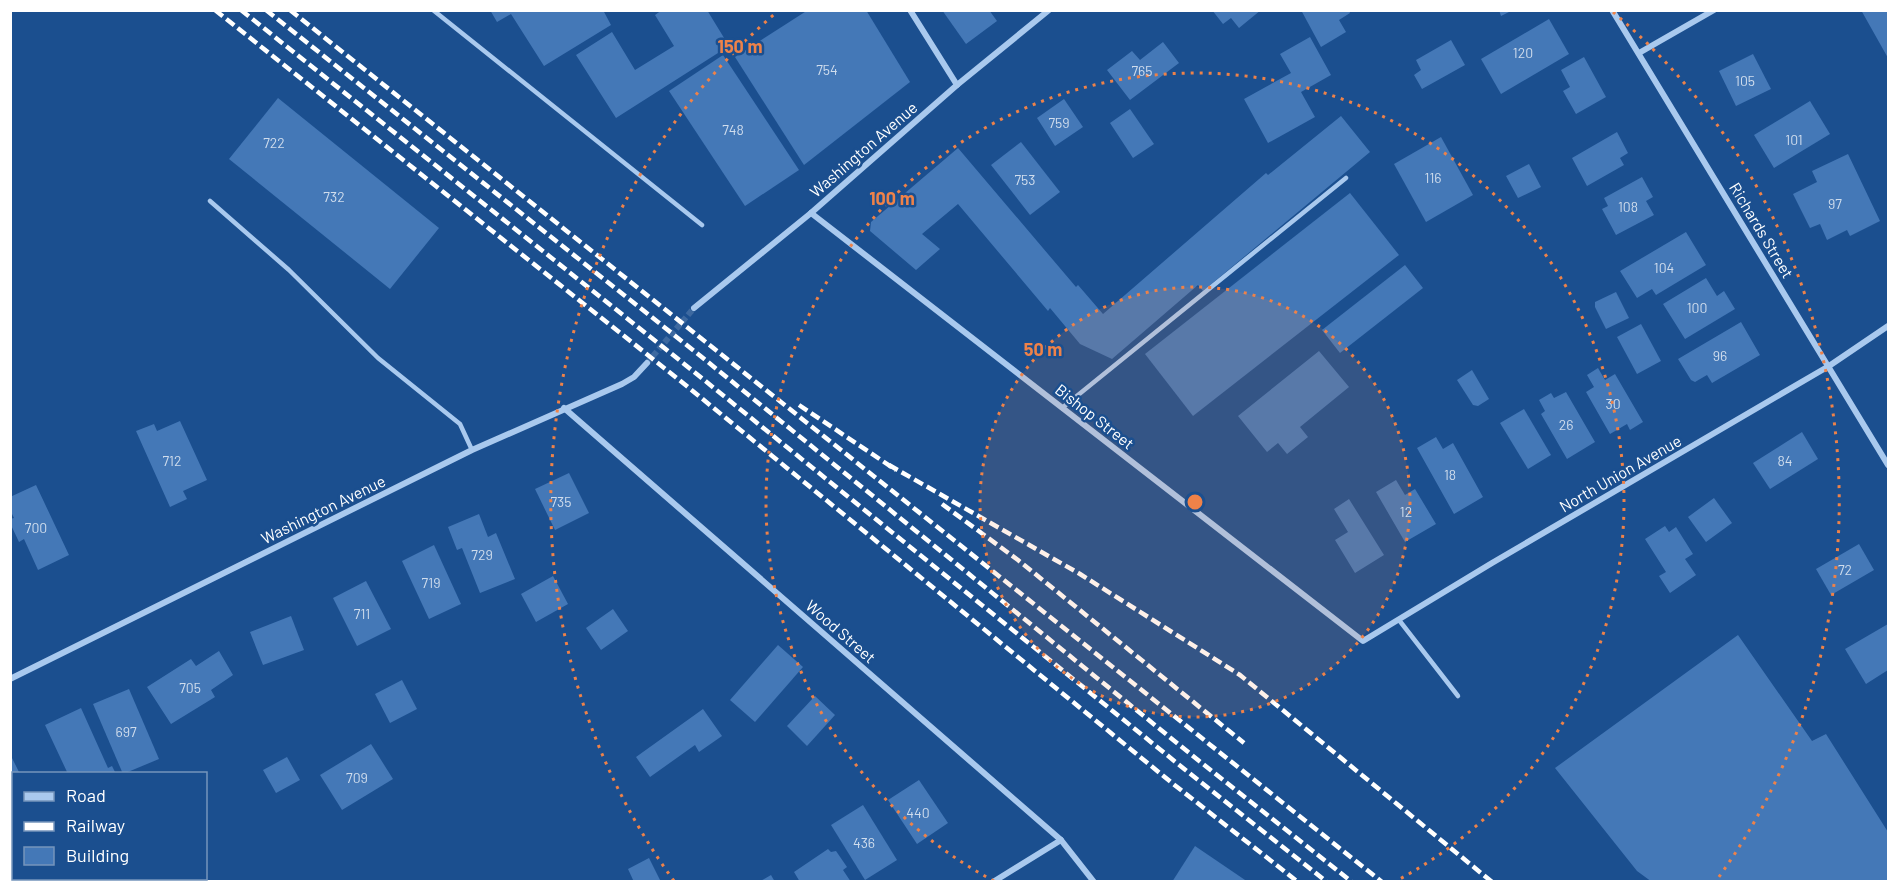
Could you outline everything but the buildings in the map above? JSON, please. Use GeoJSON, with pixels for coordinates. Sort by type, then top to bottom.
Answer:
{"type":"FeatureCollection","features":[{"type":"Feature","properties":{"kind":"street"},"geometry":{"type":"LineString","coordinates":[[909,10],[957,86]]}},
{"type":"Feature","properties":{"kind":"street","name":"Washington Avenue"},"geometry":{"type":"LineString","coordinates":[[694,308],[811,213],[957,86],[1049,10]]}},
{"type":"Feature","properties":{"kind":"street","name":"Richards Street"},"geometry":{"type":"LineString","coordinates":[[1612,10],[1888,465]]}},
{"type":"Feature","properties":{"kind":"street"},"geometry":{"type":"LineString","coordinates":[[1639,53],[1714,10]]}},
{"type":"Feature","properties":{"kind":"street","name":"Bishop Street"},"geometry":{"type":"LineString","coordinates":[[811,213],[1363,641]]}},
{"type":"Feature","properties":{"kind":"street","name":"North Union Avenue"},"geometry":{"type":"LineString","coordinates":[[1363,641],[1829,366],[1888,326]]}},
{"type":"Feature","properties":{"kind":"street","name":"Washington Avenue"},"geometry":{"type":"LineString","coordinates":[[10,679],[472,450],[621,384],[634,377],[646,363]]}},
{"type":"Feature","properties":{"kind":"street","name":"Wood Street"},"geometry":{"type":"LineString","coordinates":[[564,408],[1061,840],[1094,882]]}},
{"type":"Feature","properties":{"kind":"street"},"geometry":{"type":"LineString","coordinates":[[993,882],[1061,840]]}},
{"type":"Feature","properties":{"kind":"lane"},"geometry":{"type":"LineString","coordinates":[[433,10],[702,225]]}},
{"type":"Feature","properties":{"kind":"lane"},"geometry":{"type":"LineString","coordinates":[[1062,408],[1346,178]]}},
{"type":"Feature","properties":{"kind":"lane"},"geometry":{"type":"LineString","coordinates":[[210,201],[289,270],[378,358],[460,424],[472,450]]}},
{"type":"Feature","properties":{"kind":"lane"},"geometry":{"type":"LineString","coordinates":[[1399,620],[1458,696]]}},
{"type":"Feature","properties":{"kind":"tunnel"},"geometry":{"type":"LineString","coordinates":[[647,363],[694,308]]}},
{"type":"Feature","properties":{"kind":"railway"},"geometry":{"type":"LineString","coordinates":[[215,10],[683,383],[1172,783],[1298,882]]}},
{"type":"Feature","properties":{"kind":"railway"},"geometry":{"type":"LineString","coordinates":[[241,10],[1327,882]]}},
{"type":"Feature","properties":{"kind":"railway"},"geometry":{"type":"LineString","coordinates":[[266,10],[703,358],[1193,756],[1352,882]]}},
{"type":"Feature","properties":{"kind":"railway"},"geometry":{"type":"LineString","coordinates":[[290,10],[1382,882]]}},
{"type":"Feature","properties":{"kind":"railway"},"geometry":{"type":"LineString","coordinates":[[799,405],[896,470]]}},
{"type":"Feature","properties":{"kind":"railway"},"geometry":{"type":"LineString","coordinates":[[889,465],[1080,574],[1240,675],[1492,882]]}},
{"type":"Feature","properties":{"kind":"railway"},"geometry":{"type":"LineString","coordinates":[[942,504],[1018,560],[1244,743]]}}]}
